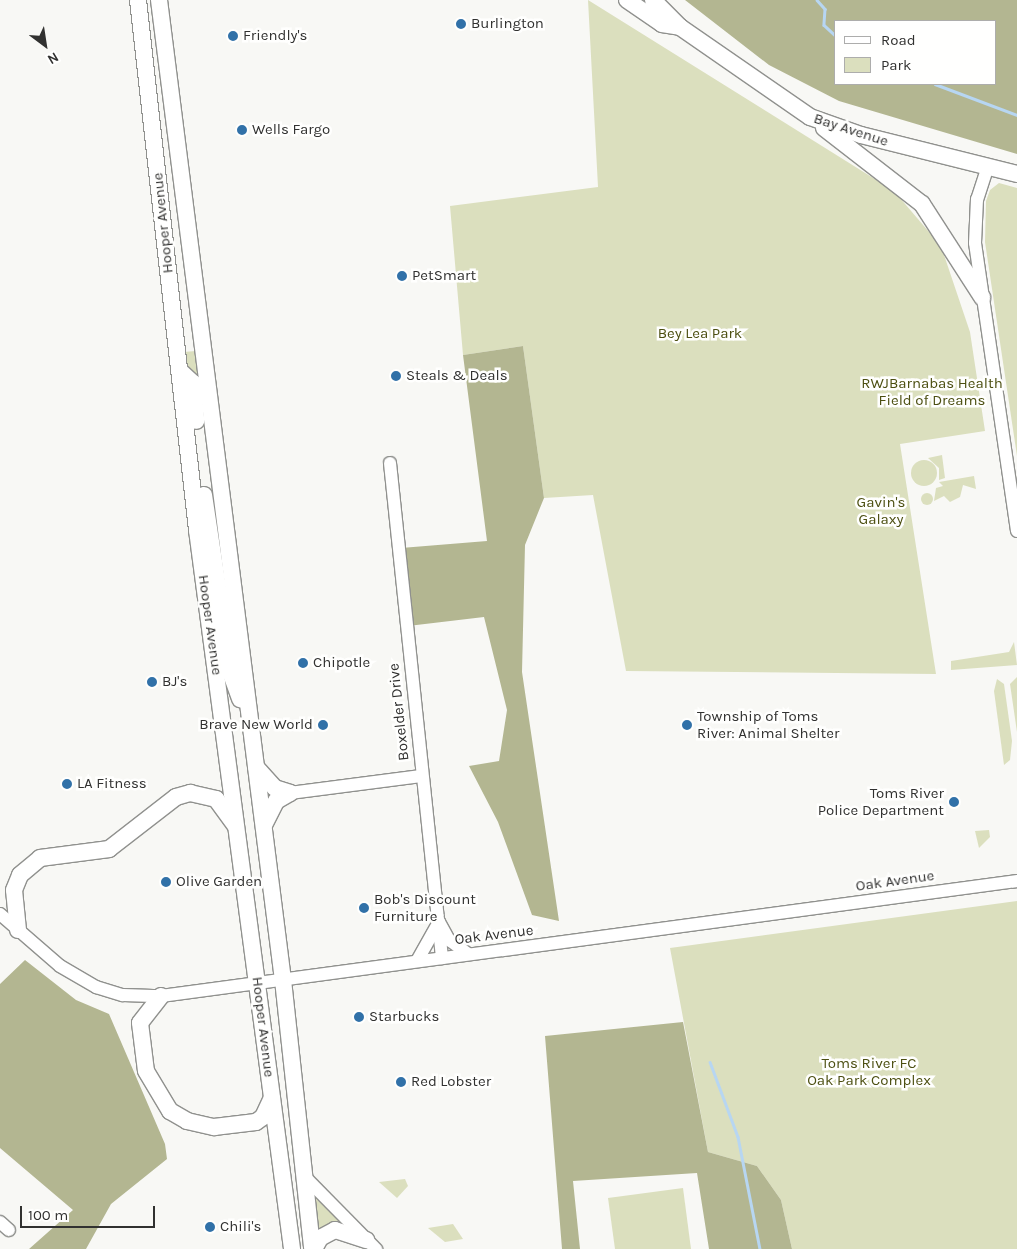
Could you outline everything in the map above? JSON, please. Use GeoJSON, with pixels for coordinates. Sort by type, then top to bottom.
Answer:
{"type":"FeatureCollection","features":[{"type":"Feature","properties":{"kind":"main road"},"geometry":{"type":"LineString","coordinates":[[132,0],[141,22]]}},
{"type":"Feature","properties":{"kind":"main road","name":"Hooper Avenue"},"geometry":{"type":"LineString","coordinates":[[138,0],[174,334],[292,1249]]}},
{"type":"Feature","properties":{"kind":"main road","name":"Bay Avenue"},"geometry":{"type":"LineString","coordinates":[[627,0],[662,24],[680,27]]}},
{"type":"Feature","properties":{"kind":"main road","name":"Bay Avenue"},"geometry":{"type":"LineString","coordinates":[[652,0],[680,27],[810,117],[862,136],[1017,174]]}},
{"type":"Feature","properties":{"kind":"main road","name":"Hooper Avenue"},"geometry":{"type":"LineString","coordinates":[[161,3],[283,980],[302,1174],[313,1249]]}},
{"type":"Feature","properties":{"kind":"main road"},"geometry":{"type":"LineString","coordinates":[[145,58],[156,72],[167,158],[182,179]]}},
{"type":"Feature","properties":{"kind":"main road"},"geometry":{"type":"LineString","coordinates":[[810,117],[922,204],[982,297]]}},
{"type":"Feature","properties":{"kind":"main road"},"geometry":{"type":"LineString","coordinates":[[174,334],[197,301]]}},
{"type":"Feature","properties":{"kind":"main road"},"geometry":{"type":"LineString","coordinates":[[179,370],[193,383],[202,487],[228,655],[251,732]]}},
{"type":"Feature","properties":{"kind":"main road"},"geometry":{"type":"LineString","coordinates":[[255,766],[275,788],[290,792]]}},
{"type":"Feature","properties":{"kind":"main road"},"geometry":{"type":"LineString","coordinates":[[263,827],[276,801],[290,792]]}},
{"type":"Feature","properties":{"kind":"main road"},"geometry":{"type":"LineString","coordinates":[[18,930],[14,890],[29,865],[50,855],[109,849],[176,797],[190,793],[216,799],[229,811],[239,836]]}},
{"type":"Feature","properties":{"kind":"main road"},"geometry":{"type":"LineString","coordinates":[[162,996],[140,1023],[146,1071],[170,1111],[187,1121],[214,1127],[256,1122],[263,1117],[272,1096]]}},
{"type":"Feature","properties":{"kind":"main road"},"geometry":{"type":"LineString","coordinates":[[313,1249],[320,1238],[335,1230],[371,1245]]}},
{"type":"Feature","properties":{"kind":"street"},"geometry":{"type":"LineString","coordinates":[[988,166],[974,222],[982,297],[1017,531]]}},
{"type":"Feature","properties":{"kind":"street","name":"Boxelder Drive"},"geometry":{"type":"LineString","coordinates":[[390,463],[442,958]]}},
{"type":"Feature","properties":{"kind":"street"},"geometry":{"type":"LineString","coordinates":[[290,792],[422,776]]}},
{"type":"Feature","properties":{"kind":"street","name":"Oak Avenue"},"geometry":{"type":"LineString","coordinates":[[0,914],[72,973],[96,986],[134,996],[162,996],[1017,881]]}},
{"type":"Feature","properties":{"kind":"street"},"geometry":{"type":"LineString","coordinates":[[417,961],[439,922],[450,940],[468,954]]}},
{"type":"Feature","properties":{"kind":"street"},"geometry":{"type":"LineString","coordinates":[[302,1174],[371,1245]]}},
{"type":"Feature","properties":{"kind":"green space","name":"Bey Lea Park"},"geometry":{"type":"Polygon","coordinates":[[[588,0],[894,191],[941,246],[970,332],[985,431],[900,444],[936,674],[626,671],[593,495],[544,498],[523,346],[463,355],[450,206],[598,187],[588,0]]]}},
{"type":"Feature","properties":{"kind":"green space"},"geometry":{"type":"Polygon","coordinates":[[[685,0],[1017,0],[1017,154],[839,101],[769,65],[685,0]]]}},
{"type":"Feature","properties":{"kind":"green space"},"geometry":{"type":"Polygon","coordinates":[[[999,183],[1017,188],[1017,456],[985,242],[986,201],[990,190],[999,183]]]}},
{"type":"Feature","properties":{"kind":"green space"},"geometry":{"type":"Polygon","coordinates":[[[523,346],[544,498],[525,545],[522,672],[559,921],[532,915],[498,822],[469,766],[499,761],[507,710],[484,617],[408,626],[401,548],[487,541],[463,355],[523,346]]]}},
{"type":"Feature","properties":{"kind":"green space"},"geometry":{"type":"Polygon","coordinates":[[[196,351],[199,377],[197,378],[186,365],[183,352],[196,351]]]}},
{"type":"Feature","properties":{"kind":"green space"},"geometry":{"type":"Polygon","coordinates":[[[942,455],[945,478],[939,480],[939,468],[928,458],[942,455]]]}},
{"type":"Feature","properties":{"kind":"green space"},"geometry":{"type":"Polygon","coordinates":[[[924,460],[934,463],[937,473],[934,483],[924,486],[914,483],[911,473],[914,463],[924,460]]]}},
{"type":"Feature","properties":{"kind":"green space"},"geometry":{"type":"Polygon","coordinates":[[[974,476],[976,489],[963,485],[960,497],[950,502],[944,496],[934,501],[936,488],[943,486],[939,482],[974,476]]]}},
{"type":"Feature","properties":{"kind":"green space"},"geometry":{"type":"Polygon","coordinates":[[[929,493],[932,494],[932,504],[925,505],[922,504],[921,497],[922,494],[929,493]]]}},
{"type":"Feature","properties":{"kind":"green space"},"geometry":{"type":"Polygon","coordinates":[[[1014,642],[1017,665],[951,670],[951,661],[1009,652],[1014,642]]]}},
{"type":"Feature","properties":{"kind":"green space"},"geometry":{"type":"Polygon","coordinates":[[[1017,677],[1017,732],[1010,684],[1017,677]]]}},
{"type":"Feature","properties":{"kind":"green space"},"geometry":{"type":"Polygon","coordinates":[[[997,679],[1004,684],[1012,741],[1010,760],[1004,765],[994,691],[997,679]]]}},
{"type":"Feature","properties":{"kind":"green space"},"geometry":{"type":"Polygon","coordinates":[[[989,830],[990,837],[979,848],[975,831],[989,830]]]}},
{"type":"Feature","properties":{"kind":"green space","name":"Toms River FC Oak Park Complex"},"geometry":{"type":"Polygon","coordinates":[[[1017,901],[1017,1249],[792,1249],[781,1200],[757,1166],[708,1152],[670,948],[1017,901]]]}},
{"type":"Feature","properties":{"kind":"green space"},"geometry":{"type":"Polygon","coordinates":[[[25,960],[76,1000],[109,1014],[165,1144],[167,1159],[111,1204],[86,1249],[29,1249],[73,1210],[0,1148],[0,984],[25,960]]]}},
{"type":"Feature","properties":{"kind":"green space"},"geometry":{"type":"Polygon","coordinates":[[[683,1022],[708,1152],[757,1166],[781,1200],[792,1249],[709,1249],[697,1173],[573,1181],[580,1249],[562,1249],[545,1036],[683,1022]]]}},
{"type":"Feature","properties":{"kind":"green space"},"geometry":{"type":"Polygon","coordinates":[[[405,1179],[408,1186],[397,1198],[379,1182],[405,1179]]]}},
{"type":"Feature","properties":{"kind":"green space"},"geometry":{"type":"Polygon","coordinates":[[[683,1188],[691,1249],[615,1249],[608,1198],[683,1188]]]}},
{"type":"Feature","properties":{"kind":"green space"},"geometry":{"type":"Polygon","coordinates":[[[314,1197],[343,1223],[343,1224],[318,1232],[314,1197]]]}},
{"type":"Feature","properties":{"kind":"green space"},"geometry":{"type":"Polygon","coordinates":[[[453,1224],[463,1239],[445,1242],[428,1228],[453,1224]]]}},
{"type":"Feature","properties":{"kind":"waterway"},"geometry":{"type":"LineString","coordinates":[[817,0],[825,9],[824,25],[834,34]]}},
{"type":"Feature","properties":{"kind":"waterway"},"geometry":{"type":"LineString","coordinates":[[938,85],[1017,115]]}},
{"type":"Feature","properties":{"kind":"waterway"},"geometry":{"type":"LineString","coordinates":[[710,1062],[738,1137],[760,1249]]}},
{"type":"Feature","properties":{"kind":"place","name":"Burlington"},"geometry":{"type":"Point","coordinates":[461,24]}},
{"type":"Feature","properties":{"kind":"place","name":"Friendly's"},"geometry":{"type":"Point","coordinates":[233,36]}},
{"type":"Feature","properties":{"kind":"place","name":"Wells Fargo"},"geometry":{"type":"Point","coordinates":[242,130]}},
{"type":"Feature","properties":{"kind":"place","name":"PetSmart"},"geometry":{"type":"Point","coordinates":[402,276]}},
{"type":"Feature","properties":{"kind":"place","name":"Steals & Deals"},"geometry":{"type":"Point","coordinates":[396,376]}},
{"type":"Feature","properties":{"kind":"place","name":"Chipotle"},"geometry":{"type":"Point","coordinates":[303,663]}},
{"type":"Feature","properties":{"kind":"place","name":"BJ's"},"geometry":{"type":"Point","coordinates":[152,682]}},
{"type":"Feature","properties":{"kind":"place","name":"Brave New World"},"geometry":{"type":"Point","coordinates":[323,725]}},
{"type":"Feature","properties":{"kind":"place","name":"Township of Toms River: Animal Shelter"},"geometry":{"type":"Point","coordinates":[687,725]}},
{"type":"Feature","properties":{"kind":"place","name":"LA Fitness"},"geometry":{"type":"Point","coordinates":[67,784]}},
{"type":"Feature","properties":{"kind":"place","name":"Toms River Police Department"},"geometry":{"type":"Point","coordinates":[954,802]}},
{"type":"Feature","properties":{"kind":"place","name":"Olive Garden"},"geometry":{"type":"Point","coordinates":[166,882]}},
{"type":"Feature","properties":{"kind":"place","name":"Bob's Discount Furniture"},"geometry":{"type":"Point","coordinates":[364,908]}},
{"type":"Feature","properties":{"kind":"place","name":"Starbucks"},"geometry":{"type":"Point","coordinates":[359,1017]}},
{"type":"Feature","properties":{"kind":"place","name":"Red Lobster"},"geometry":{"type":"Point","coordinates":[401,1082]}},
{"type":"Feature","properties":{"kind":"place","name":"Chili's"},"geometry":{"type":"Point","coordinates":[210,1227]}},
{"type":"Feature","properties":{"kind":"park label","name":"RWJBarnabas Health Field of Dreams"},"geometry":{"type":"Point","coordinates":[932,392]}},
{"type":"Feature","properties":{"kind":"park label","name":"Gavin's Galaxy"},"geometry":{"type":"Point","coordinates":[881,510]}}]}
